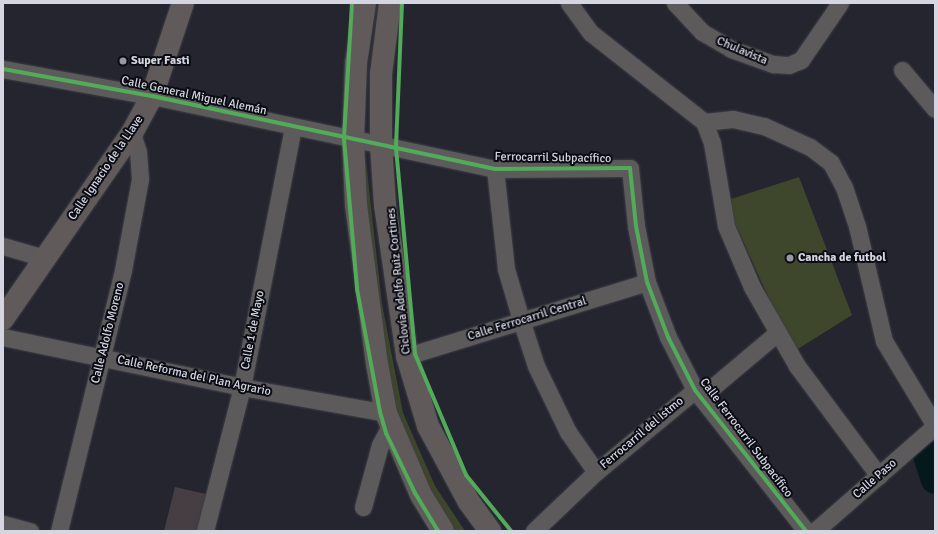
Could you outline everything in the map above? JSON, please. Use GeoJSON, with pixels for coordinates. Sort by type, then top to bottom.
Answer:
{"type":"FeatureCollection","features":[{"type":"Feature","properties":{"kind":"main road","name":"Calle Ignacio de la Llave"},"geometry":{"type":"LineString","coordinates":[[7,309],[132,133],[152,96],[183,3]]}},
{"type":"Feature","properties":{"kind":"main road"},"geometry":{"type":"LineString","coordinates":[[365,3],[356,63],[353,141],[356,205],[388,419],[421,494],[443,531]]}},
{"type":"Feature","properties":{"kind":"main road"},"geometry":{"type":"LineString","coordinates":[[390,3],[381,74],[381,145],[385,205],[407,356],[428,426],[469,502],[490,531]]}},
{"type":"Feature","properties":{"kind":"street"},"geometry":{"type":"LineString","coordinates":[[569,3],[591,33],[704,122],[712,143],[726,226],[752,287],[777,333],[798,366],[880,476]]}},
{"type":"Feature","properties":{"kind":"street","name":"Chulavista"},"geometry":{"type":"LineString","coordinates":[[675,3],[702,32],[731,49],[774,64],[789,65],[801,60],[834,7]]}},
{"type":"Feature","properties":{"kind":"street","name":"Calle General Miguel Alemán"},"geometry":{"type":"LineString","coordinates":[[3,68],[152,96],[353,141],[381,145]]}},
{"type":"Feature","properties":{"kind":"street"},"geometry":{"type":"LineString","coordinates":[[902,70],[935,109]]}},
{"type":"Feature","properties":{"kind":"street"},"geometry":{"type":"LineString","coordinates":[[704,122],[733,119],[764,126],[810,147],[831,163],[844,187],[857,226],[884,341],[932,428]]}},
{"type":"Feature","properties":{"kind":"street","name":"Calle 1 de Mayo"},"geometry":{"type":"LineString","coordinates":[[205,531],[242,387],[293,127]]}},
{"type":"Feature","properties":{"kind":"street","name":"Calle Adolfo Moreno"},"geometry":{"type":"LineString","coordinates":[[59,531],[123,270],[140,179],[138,152],[132,133]]}},
{"type":"Feature","properties":{"kind":"street","name":"Ferrocarril Subpacífico"},"geometry":{"type":"LineString","coordinates":[[381,145],[495,169],[630,168]]}},
{"type":"Feature","properties":{"kind":"street","name":"Calle Ferrocarril Subpacífico"},"geometry":{"type":"LineString","coordinates":[[630,168],[636,226],[647,282],[668,337],[695,390],[806,531]]}},
{"type":"Feature","properties":{"kind":"street"},"geometry":{"type":"LineString","coordinates":[[495,169],[506,269],[536,366],[565,425],[596,472]]}},
{"type":"Feature","properties":{"kind":"street"},"geometry":{"type":"LineString","coordinates":[[3,246],[44,258]]}},
{"type":"Feature","properties":{"kind":"street","name":"Calle Ferrocarril Central"},"geometry":{"type":"LineString","coordinates":[[407,356],[647,282]]}},
{"type":"Feature","properties":{"kind":"street","name":"Ferrocarril del Istmo"},"geometry":{"type":"LineString","coordinates":[[534,531],[596,472],[695,390],[714,386],[777,333]]}},
{"type":"Feature","properties":{"kind":"street","name":"Calle Reforma del Plan Agrario"},"geometry":{"type":"LineString","coordinates":[[3,337],[388,419]]}},
{"type":"Feature","properties":{"kind":"street"},"geometry":{"type":"LineString","coordinates":[[363,507],[388,419]]}},
{"type":"Feature","properties":{"kind":"street","name":"Calle Paso"},"geometry":{"type":"LineString","coordinates":[[815,531],[880,476],[932,428]]}},
{"type":"Feature","properties":{"kind":"street"},"geometry":{"type":"LineString","coordinates":[[3,524],[30,531]]}},
{"type":"Feature","properties":{"kind":"green space"},"geometry":{"type":"Polygon","coordinates":[[[357,162],[366,162],[382,304],[403,413],[435,486],[465,531],[455,531],[427,490],[395,415],[357,162]]]}},
{"type":"Feature","properties":{"kind":"green space","name":"Cancha de futbol"},"geometry":{"type":"Polygon","coordinates":[[[799,177],[852,315],[793,352],[725,201],[799,177]]]}},
{"type":"Feature","properties":{"kind":"building"},"geometry":{"type":"Polygon","coordinates":[[[175,487],[206,494],[198,531],[164,531],[175,487]]]}},
{"type":"Feature","properties":{"kind":"waterway"},"geometry":{"type":"LineString","coordinates":[[927,455],[935,479]]}},
{"type":"Feature","properties":{"kind":"cycle path"},"geometry":{"type":"LineString","coordinates":[[352,3],[344,139],[357,289],[380,412],[386,433],[415,493],[438,531]]}},
{"type":"Feature","properties":{"kind":"cycle path","name":"Ciclovía Adolfo Ruiz Cortines"},"geometry":{"type":"LineString","coordinates":[[402,3],[396,148],[415,354],[466,475],[511,531]]}},
{"type":"Feature","properties":{"kind":"cycle path"},"geometry":{"type":"LineString","coordinates":[[3,69],[152,96],[495,169],[630,168],[636,226],[647,282],[668,337],[695,390],[806,531]]}},
{"type":"Feature","properties":{"kind":"place","name":"Super Fasti"},"geometry":{"type":"Point","coordinates":[123,61]}},
{"type":"Feature","properties":{"kind":"place","name":"Cancha de futbol"},"geometry":{"type":"Point","coordinates":[790,258]}}]}
